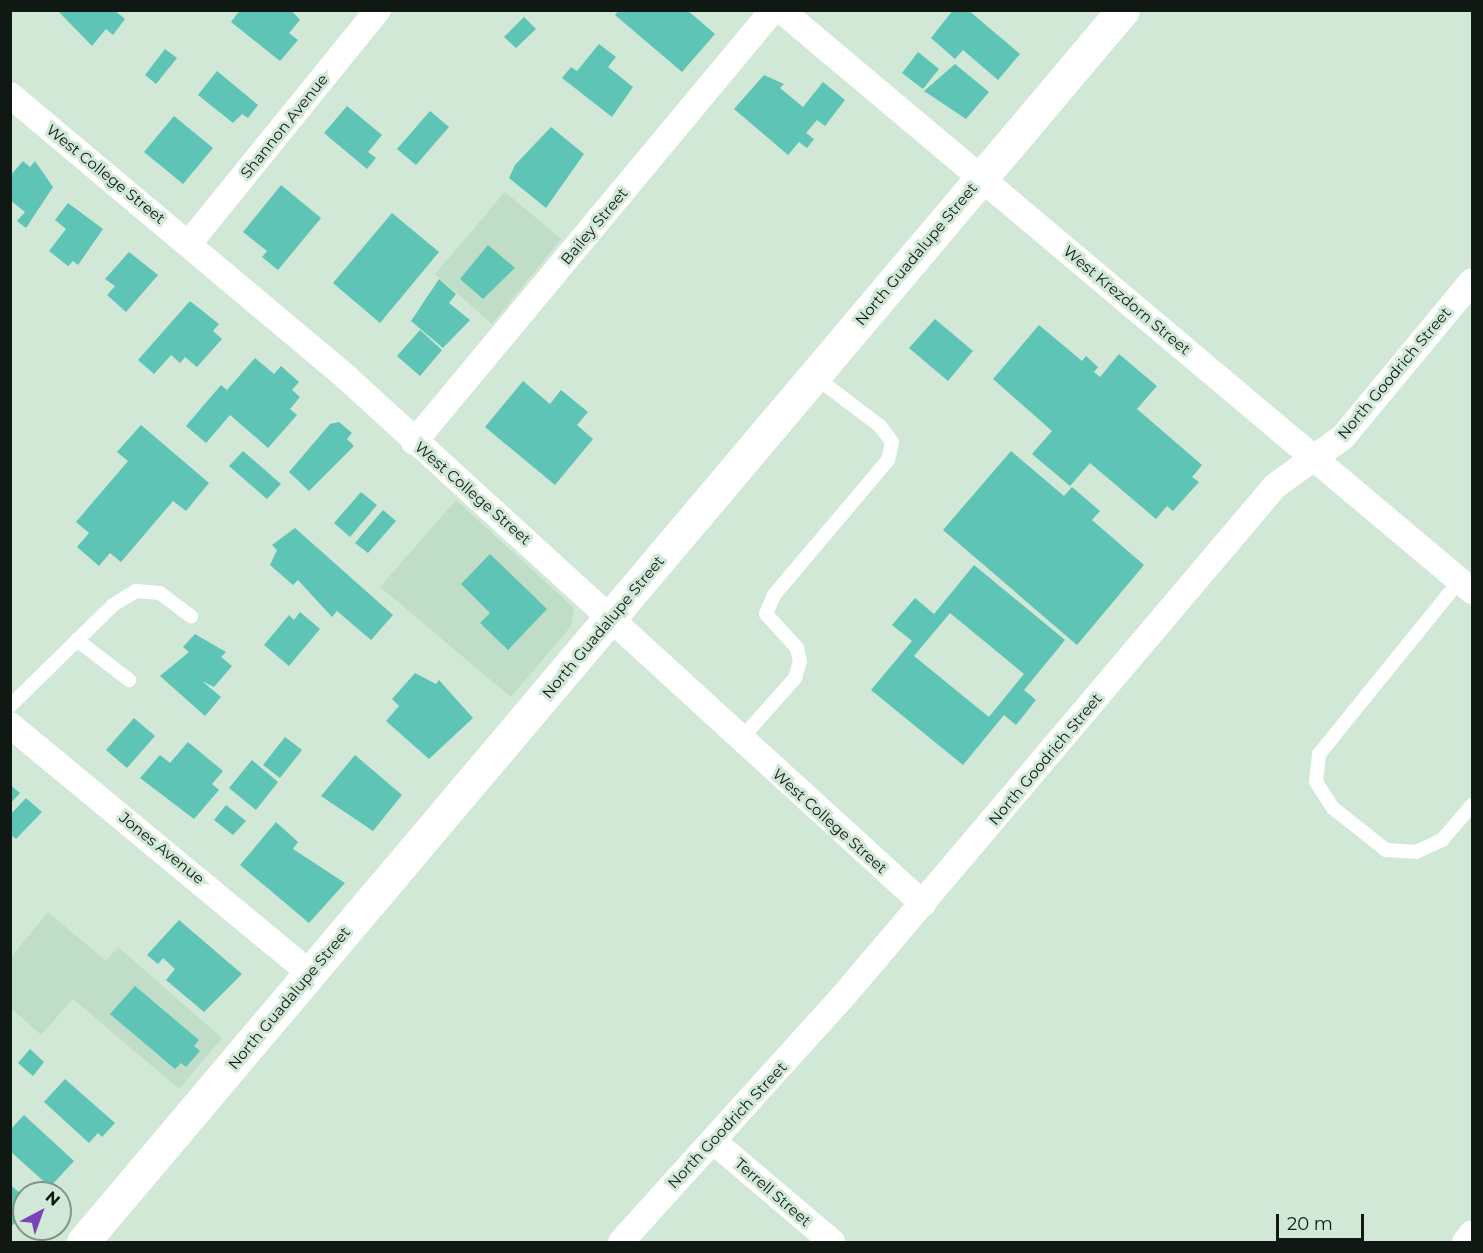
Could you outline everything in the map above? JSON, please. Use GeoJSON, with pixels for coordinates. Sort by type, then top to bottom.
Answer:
{"type":"FeatureCollection","features":[{"type":"Feature","properties":{"kind":"street","name":"Shannon Avenue"},"geometry":{"type":"LineString","coordinates":[[190,242],[378,10]]}},
{"type":"Feature","properties":{"kind":"street","name":"Bailey Street"},"geometry":{"type":"LineString","coordinates":[[414,442],[772,10]]}},
{"type":"Feature","properties":{"kind":"street","name":"West Krezdorn Street"},"geometry":{"type":"LineString","coordinates":[[781,10],[1466,586]]}},
{"type":"Feature","properties":{"kind":"street","name":"North Guadalupe Street"},"geometry":{"type":"LineString","coordinates":[[83,1242],[1123,10]]}},
{"type":"Feature","properties":{"kind":"street","name":"West College Street"},"geometry":{"type":"LineString","coordinates":[[10,95],[190,242],[580,587],[609,619],[923,904]]}},
{"type":"Feature","properties":{"kind":"street","name":"North Goodrich Street"},"geometry":{"type":"LineString","coordinates":[[621,1242],[923,904],[1275,486],[1343,436],[1473,281]]}},
{"type":"Feature","properties":{"kind":"street","name":"Jones Avenue"},"geometry":{"type":"LineString","coordinates":[[10,725],[310,973]]}},
{"type":"Feature","properties":{"kind":"street","name":"Terrell Street"},"geometry":{"type":"LineString","coordinates":[[713,1141],[832,1242]]}},
{"type":"Feature","properties":{"kind":"street"},"geometry":{"type":"LineString","coordinates":[[1465,1242],[1473,1233]]}},
{"type":"Feature","properties":{"kind":"lane"},"geometry":{"type":"LineString","coordinates":[[740,740],[795,678],[800,662],[797,648],[766,614],[774,595],[888,460],[892,442],[880,426],[814,376]]}},
{"type":"Feature","properties":{"kind":"lane"},"geometry":{"type":"LineString","coordinates":[[1466,586],[1319,754],[1316,782],[1333,808],[1386,850],[1416,852],[1442,840],[1473,805]]}},
{"type":"Feature","properties":{"kind":"lane"},"geometry":{"type":"LineString","coordinates":[[10,706],[113,605],[136,591],[160,593],[191,616]]}},
{"type":"Feature","properties":{"kind":"lane"},"geometry":{"type":"LineString","coordinates":[[77,640],[129,680]]}},
{"type":"Feature","properties":{"kind":"shaded area"},"geometry":{"type":"Polygon","coordinates":[[[505,192],[561,239],[492,324],[435,274],[505,192]]]}},
{"type":"Feature","properties":{"kind":"shaded area"},"geometry":{"type":"Polygon","coordinates":[[[456,500],[574,608],[571,626],[511,697],[380,587],[456,500]]]}},
{"type":"Feature","properties":{"kind":"shaded area"},"geometry":{"type":"Polygon","coordinates":[[[48,912],[106,961],[118,947],[222,1038],[179,1089],[73,999],[41,1035],[11,1008],[11,957],[48,912]]]}},
{"type":"Feature","properties":{"kind":"building"},"geometry":{"type":"Polygon","coordinates":[[[57,10],[114,10],[125,19],[113,35],[106,29],[92,46],[57,10]]]}},
{"type":"Feature","properties":{"kind":"building"},"geometry":{"type":"Polygon","coordinates":[[[240,10],[291,10],[300,20],[289,33],[298,40],[280,61],[231,22],[240,10]]]}},
{"type":"Feature","properties":{"kind":"building"},"geometry":{"type":"Polygon","coordinates":[[[619,10],[687,10],[715,34],[682,72],[615,15],[619,10]]]}},
{"type":"Feature","properties":{"kind":"building"},"geometry":{"type":"Polygon","coordinates":[[[953,10],[968,10],[1020,54],[998,80],[963,50],[955,59],[931,38],[953,10]]]}},
{"type":"Feature","properties":{"kind":"building"},"geometry":{"type":"Polygon","coordinates":[[[524,17],[536,29],[516,48],[504,37],[524,17]]]}},
{"type":"Feature","properties":{"kind":"building"},"geometry":{"type":"Polygon","coordinates":[[[599,44],[616,57],[608,67],[633,87],[612,117],[562,78],[571,67],[577,71],[599,44]]]}},
{"type":"Feature","properties":{"kind":"building"},"geometry":{"type":"Polygon","coordinates":[[[165,49],[177,58],[156,84],[145,75],[165,49]]]}},
{"type":"Feature","properties":{"kind":"building"},"geometry":{"type":"Polygon","coordinates":[[[918,52],[939,69],[923,89],[902,73],[918,52]]]}},
{"type":"Feature","properties":{"kind":"building"},"geometry":{"type":"Polygon","coordinates":[[[955,64],[989,92],[966,119],[924,91],[955,64]]]}},
{"type":"Feature","properties":{"kind":"building"},"geometry":{"type":"Polygon","coordinates":[[[217,71],[258,105],[248,118],[242,114],[233,123],[198,95],[217,71]]]}},
{"type":"Feature","properties":{"kind":"building"},"geometry":{"type":"Polygon","coordinates":[[[764,75],[784,84],[780,88],[803,107],[823,82],[845,100],[825,126],[817,120],[806,133],[814,139],[807,148],[799,142],[788,155],[734,109],[764,75]]]}},
{"type":"Feature","properties":{"kind":"building"},"geometry":{"type":"Polygon","coordinates":[[[347,106],[382,135],[368,152],[376,158],[367,169],[324,133],[347,106]]]}},
{"type":"Feature","properties":{"kind":"building"},"geometry":{"type":"Polygon","coordinates":[[[430,111],[449,127],[416,165],[397,149],[430,111]]]}},
{"type":"Feature","properties":{"kind":"building"},"geometry":{"type":"Polygon","coordinates":[[[174,116],[213,148],[183,184],[144,152],[174,116]]]}},
{"type":"Feature","properties":{"kind":"building"},"geometry":{"type":"Polygon","coordinates":[[[551,127],[584,154],[546,208],[509,178],[515,165],[551,127]]]}},
{"type":"Feature","properties":{"kind":"building"},"geometry":{"type":"Polygon","coordinates":[[[23,161],[30,167],[35,161],[53,187],[26,228],[17,221],[25,212],[10,200],[10,176],[23,161]]]}},
{"type":"Feature","properties":{"kind":"building"},"geometry":{"type":"Polygon","coordinates":[[[281,185],[321,218],[278,270],[262,257],[267,251],[243,232],[281,185]]]}},
{"type":"Feature","properties":{"kind":"building"},"geometry":{"type":"Polygon","coordinates":[[[68,203],[103,229],[78,265],[73,261],[68,266],[49,251],[66,229],[55,220],[68,203]]]}},
{"type":"Feature","properties":{"kind":"building"},"geometry":{"type":"Polygon","coordinates":[[[392,213],[439,252],[380,323],[333,283],[392,213]]]}},
{"type":"Feature","properties":{"kind":"building"},"geometry":{"type":"Polygon","coordinates":[[[488,245],[515,268],[483,299],[460,279],[488,245]]]}},
{"type":"Feature","properties":{"kind":"building"},"geometry":{"type":"Polygon","coordinates":[[[129,252],[158,275],[126,312],[107,295],[115,286],[105,279],[129,252]]]}},
{"type":"Feature","properties":{"kind":"building"},"geometry":{"type":"Polygon","coordinates":[[[439,279],[456,294],[449,303],[470,320],[443,348],[411,321],[439,279]]]}},
{"type":"Feature","properties":{"kind":"building"},"geometry":{"type":"Polygon","coordinates":[[[190,301],[219,324],[213,331],[222,339],[197,367],[185,357],[180,363],[171,355],[154,374],[138,360],[190,301]]]}},
{"type":"Feature","properties":{"kind":"building"},"geometry":{"type":"Polygon","coordinates":[[[935,319],[973,351],[948,381],[909,348],[935,319]]]}},
{"type":"Feature","properties":{"kind":"building"},"geometry":{"type":"Polygon","coordinates":[[[1039,325],[1082,361],[1086,356],[1098,367],[1094,372],[1100,377],[1119,354],[1157,386],[1137,409],[1202,465],[1192,477],[1199,482],[1173,511],[1167,506],[1156,519],[1090,463],[1070,486],[1032,454],[1052,431],[993,379],[1039,325]]]}},
{"type":"Feature","properties":{"kind":"building"},"geometry":{"type":"Polygon","coordinates":[[[420,330],[442,350],[420,376],[397,356],[420,330]]]}},
{"type":"Feature","properties":{"kind":"building"},"geometry":{"type":"Polygon","coordinates":[[[255,358],[274,374],[281,366],[299,382],[292,390],[300,397],[290,409],[297,415],[268,448],[230,415],[206,443],[186,426],[221,385],[227,390],[255,358]]]}},
{"type":"Feature","properties":{"kind":"building"},"geometry":{"type":"Polygon","coordinates":[[[523,381],[550,404],[561,390],[588,412],[577,425],[593,439],[555,485],[485,427],[523,381]]]}},
{"type":"Feature","properties":{"kind":"building"},"geometry":{"type":"Polygon","coordinates":[[[339,422],[352,433],[347,439],[354,446],[309,491],[289,472],[330,424],[339,422]]]}},
{"type":"Feature","properties":{"kind":"building"},"geometry":{"type":"Polygon","coordinates":[[[141,425],[209,483],[186,511],[173,501],[121,562],[110,553],[99,566],[77,547],[89,533],[76,522],[128,461],[117,452],[141,425]]]}},
{"type":"Feature","properties":{"kind":"building"},"geometry":{"type":"Polygon","coordinates":[[[243,451],[281,484],[267,499],[229,466],[243,451]]]}},
{"type":"Feature","properties":{"kind":"building"},"geometry":{"type":"Polygon","coordinates":[[[1011,451],[1064,496],[1072,487],[1100,511],[1092,520],[1144,565],[1077,645],[943,530],[1011,451]]]}},
{"type":"Feature","properties":{"kind":"building"},"geometry":{"type":"Polygon","coordinates":[[[361,492],[377,505],[350,537],[334,523],[361,492]]]}},
{"type":"Feature","properties":{"kind":"building"},"geometry":{"type":"Polygon","coordinates":[[[383,510],[396,521],[368,553],[355,543],[383,510]]]}},
{"type":"Feature","properties":{"kind":"building"},"geometry":{"type":"Polygon","coordinates":[[[295,528],[393,615],[371,640],[337,611],[332,617],[298,580],[293,585],[270,565],[277,550],[272,545],[295,528]]]}},
{"type":"Feature","properties":{"kind":"building"},"geometry":{"type":"Polygon","coordinates":[[[490,554],[547,609],[508,650],[480,623],[490,613],[461,584],[490,554]]]}},
{"type":"Feature","properties":{"kind":"building"},"geometry":{"type":"Polygon","coordinates":[[[974,565],[1065,640],[1024,690],[1036,700],[1016,725],[1004,715],[963,765],[871,690],[912,641],[892,625],[915,598],[934,614],[974,565]],[[950,613],[914,656],[989,717],[1024,674],[950,613]]]}},
{"type":"Feature","properties":{"kind":"building"},"geometry":{"type":"Polygon","coordinates":[[[300,612],[320,629],[289,666],[264,645],[289,615],[294,620],[300,612]]]}},
{"type":"Feature","properties":{"kind":"building"},"geometry":{"type":"Polygon","coordinates":[[[195,634],[226,652],[221,657],[232,666],[214,687],[202,681],[221,697],[205,716],[160,676],[189,652],[183,647],[195,634]]]}},
{"type":"Feature","properties":{"kind":"building"},"geometry":{"type":"Polygon","coordinates":[[[415,673],[436,684],[439,680],[473,718],[429,759],[386,721],[399,706],[392,699],[415,673]]]}},
{"type":"Feature","properties":{"kind":"building"},"geometry":{"type":"Polygon","coordinates":[[[134,718],[155,736],[127,768],[106,750],[134,718]]]}},
{"type":"Feature","properties":{"kind":"building"},"geometry":{"type":"Polygon","coordinates":[[[285,737],[302,750],[280,778],[263,765],[285,737]]]}},
{"type":"Feature","properties":{"kind":"building"},"geometry":{"type":"Polygon","coordinates":[[[188,742],[223,771],[212,784],[219,790],[194,819],[140,778],[160,755],[170,763],[188,742]]]}},
{"type":"Feature","properties":{"kind":"building"},"geometry":{"type":"Polygon","coordinates":[[[355,755],[402,795],[373,831],[321,796],[355,755]]]}},
{"type":"Feature","properties":{"kind":"building"},"geometry":{"type":"Polygon","coordinates":[[[252,760],[278,782],[256,810],[229,788],[252,760]]]}},
{"type":"Feature","properties":{"kind":"building"},"geometry":{"type":"Polygon","coordinates":[[[10,785],[20,793],[10,804],[10,785]]]}},
{"type":"Feature","properties":{"kind":"building"},"geometry":{"type":"Polygon","coordinates":[[[26,798],[42,812],[16,839],[10,834],[10,815],[26,798]]]}},
{"type":"Feature","properties":{"kind":"building"},"geometry":{"type":"Polygon","coordinates":[[[226,805],[246,821],[233,835],[214,820],[226,805]]]}},
{"type":"Feature","properties":{"kind":"building"},"geometry":{"type":"Polygon","coordinates":[[[276,822],[298,842],[293,849],[345,883],[309,923],[240,865],[276,822]]]}},
{"type":"Feature","properties":{"kind":"building"},"geometry":{"type":"Polygon","coordinates":[[[179,920],[242,974],[204,1012],[166,980],[175,969],[163,958],[158,964],[147,955],[179,920]]]}},
{"type":"Feature","properties":{"kind":"building"},"geometry":{"type":"Polygon","coordinates":[[[135,986],[199,1040],[194,1046],[200,1051],[186,1067],[181,1063],[175,1069],[110,1014],[135,986]]]}},
{"type":"Feature","properties":{"kind":"building"},"geometry":{"type":"Polygon","coordinates":[[[30,1049],[44,1062],[33,1076],[18,1063],[30,1049]]]}},
{"type":"Feature","properties":{"kind":"building"},"geometry":{"type":"Polygon","coordinates":[[[65,1079],[115,1123],[102,1137],[98,1133],[89,1143],[44,1102],[65,1079]]]}},
{"type":"Feature","properties":{"kind":"building"},"geometry":{"type":"Polygon","coordinates":[[[24,1115],[74,1161],[56,1181],[43,1181],[10,1151],[10,1130],[24,1115]]]}},
{"type":"Feature","properties":{"kind":"building"},"geometry":{"type":"Polygon","coordinates":[[[10,1185],[12,1187],[12,1226],[10,1228],[10,1185]]]}}]}
